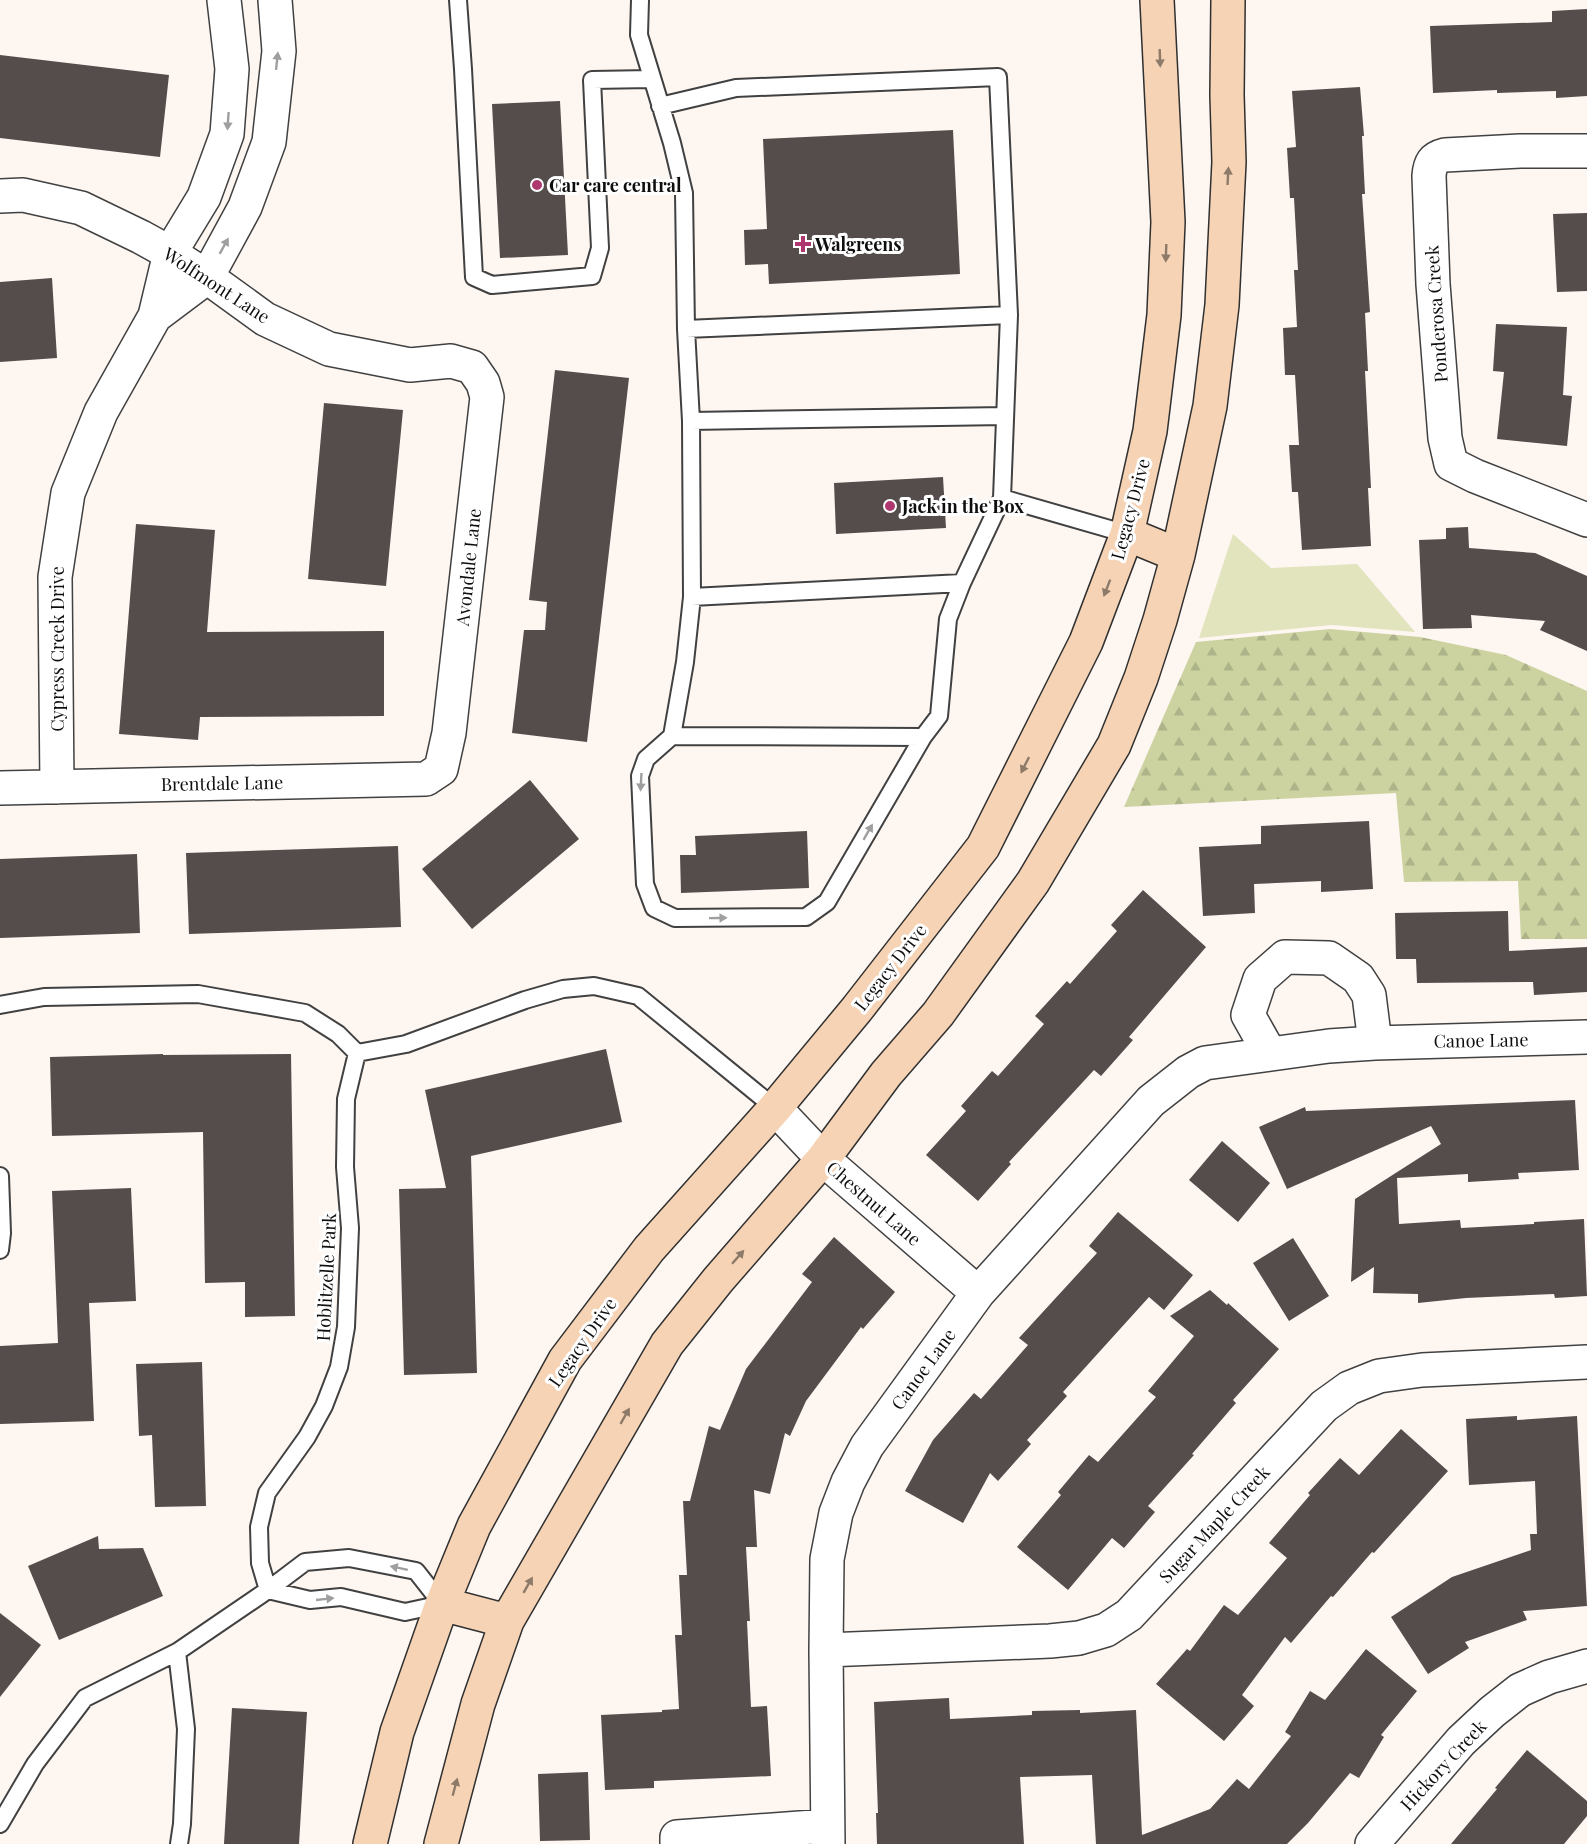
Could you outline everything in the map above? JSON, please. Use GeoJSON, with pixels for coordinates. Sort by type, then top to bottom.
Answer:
{"type":"FeatureCollection","features":[{"type":"Feature","properties":{"kind":"main road","name":"Legacy Drive"},"geometry":{"type":"LineString","coordinates":[[370,1844],[397,1732],[442,1604],[474,1526],[565,1360],[649,1250],[775,1108],[857,1009],[983,847],[1086,642],[1127,534],[1150,431],[1164,315],[1167,222],[1157,0]]}},
{"type":"Feature","properties":{"kind":"main road"},"geometry":{"type":"LineString","coordinates":[[441,1844],[478,1704],[507,1621],[667,1344],[718,1280],[823,1159],[886,1074],[938,1014],[1033,882],[1114,745],[1141,678],[1160,620],[1178,555],[1210,406],[1222,305],[1229,162],[1228,0]]}},
{"type":"Feature","properties":{"kind":"main road"},"geometry":{"type":"LineString","coordinates":[[1127,534],[1178,555]]}},
{"type":"Feature","properties":{"kind":"main road"},"geometry":{"type":"LineString","coordinates":[[442,1604],[507,1621]]}},
{"type":"Feature","properties":{"kind":"street","name":"Cypress Creek Drive"},"geometry":{"type":"LineString","coordinates":[[57,787],[55,577],[68,493],[101,412],[155,316],[170,254],[204,197],[227,134],[232,69],[224,0]]}},
{"type":"Feature","properties":{"kind":"street","name":"Cypress Creek Drive"},"geometry":{"type":"LineString","coordinates":[[155,316],[207,277],[245,207],[269,141],[279,51],[275,0]]}},
{"type":"Feature","properties":{"kind":"street","name":"Ponderosa Creek"},"geometry":{"type":"LineString","coordinates":[[1587,151],[1445,154],[1436,157],[1430,164],[1429,176],[1433,284],[1445,438],[1450,464],[1587,520]]}},
{"type":"Feature","properties":{"kind":"street","name":"Wolfmont Lane"},"geometry":{"type":"LineString","coordinates":[[0,196],[23,195],[81,208],[170,254],[207,277],[265,319],[329,349],[410,365],[451,361],[472,367]]}},
{"type":"Feature","properties":{"kind":"street","name":"Avondale Lane"},"geometry":{"type":"LineString","coordinates":[[441,769],[449,733],[487,397],[483,383],[472,367]]}},
{"type":"Feature","properties":{"kind":"street","name":"Brentdale Lane"},"geometry":{"type":"LineString","coordinates":[[0,788],[426,779],[441,769]]}},
{"type":"Feature","properties":{"kind":"street"},"geometry":{"type":"LineString","coordinates":[[1270,1054],[1248,1016],[1260,979],[1285,957],[1329,958],[1358,978],[1369,994],[1375,1042]]}},
{"type":"Feature","properties":{"kind":"street","name":"Canoe Lane"},"geometry":{"type":"LineString","coordinates":[[677,1844],[677,1837],[827,1835],[827,1559],[836,1513],[848,1482],[867,1446],[978,1293],[1151,1101],[1188,1072],[1205,1063],[1375,1042],[1587,1037]]}},
{"type":"Feature","properties":{"kind":"street","name":"Chestnut Lane"},"geometry":{"type":"LineString","coordinates":[[775,1108],[823,1159],[978,1293]]}},
{"type":"Feature","properties":{"kind":"street","name":"Sugar Maple Creek"},"geometry":{"type":"LineString","coordinates":[[826,1650],[1050,1641],[1079,1638],[1106,1630],[1129,1615],[1324,1406],[1349,1388],[1379,1376],[1422,1370],[1587,1362]]}},
{"type":"Feature","properties":{"kind":"street","name":"Hickory Creek"},"geometry":{"type":"LineString","coordinates":[[1372,1844],[1461,1741],[1492,1712],[1520,1690],[1549,1677],[1587,1666]]}},
{"type":"Feature","properties":{"kind":"lane"},"geometry":{"type":"LineString","coordinates":[[458,0],[474,277],[492,285],[592,276],[600,248],[592,80],[651,79]]}},
{"type":"Feature","properties":{"kind":"lane"},"geometry":{"type":"LineString","coordinates":[[640,0],[639,35],[651,79],[672,143],[684,193],[686,329],[691,421],[692,597],[686,662],[672,736],[646,759],[640,776],[645,884],[654,908],[675,918],[806,917],[827,902],[923,737],[939,716],[948,619],[962,583],[1002,498],[1009,315],[998,77],[736,88],[660,106]]}},
{"type":"Feature","properties":{"kind":"lane"},"geometry":{"type":"LineString","coordinates":[[686,329],[1009,315]]}},
{"type":"Feature","properties":{"kind":"lane"},"geometry":{"type":"LineString","coordinates":[[691,421],[1005,416]]}},
{"type":"Feature","properties":{"kind":"lane"},"geometry":{"type":"LineString","coordinates":[[1002,498],[1127,534]]}},
{"type":"Feature","properties":{"kind":"lane"},"geometry":{"type":"LineString","coordinates":[[692,597],[962,583]]}},
{"type":"Feature","properties":{"kind":"lane"},"geometry":{"type":"LineString","coordinates":[[672,736],[923,737]]}},
{"type":"Feature","properties":{"kind":"lane"},"geometry":{"type":"LineString","coordinates":[[0,1005],[44,997],[198,994],[305,1013],[338,1034],[357,1053],[406,1044],[525,1000],[563,989],[594,986],[638,996],[775,1108]]}},
{"type":"Feature","properties":{"kind":"lane","name":"Hoblitzelle Park"},"geometry":{"type":"LineString","coordinates":[[268,1590],[260,1563],[259,1527],[267,1492],[307,1437],[324,1406],[339,1367],[344,1337],[350,1228],[345,1167],[346,1099],[357,1053]]}},
{"type":"Feature","properties":{"kind":"lane"},"geometry":{"type":"LineString","coordinates":[[0,1176],[2,1233],[0,1250]]}},
{"type":"Feature","properties":{"kind":"lane"},"geometry":{"type":"LineString","coordinates":[[0,1824],[34,1764],[85,1698],[177,1652],[305,1562],[349,1557],[416,1572],[442,1604],[405,1612],[341,1597],[310,1600],[268,1590]]}},
{"type":"Feature","properties":{"kind":"lane"},"geometry":{"type":"LineString","coordinates":[[177,1652],[186,1729],[179,1844]]}},
{"type":"Feature","properties":{"kind":"green space"},"geometry":{"type":"Polygon","coordinates":[[[1233,534],[1271,568],[1357,564],[1415,632],[1332,625],[1199,638],[1233,534]]]}},
{"type":"Feature","properties":{"kind":"green space"},"geometry":{"type":"Polygon","coordinates":[[[1330,629],[1420,637],[1506,655],[1587,691],[1587,939],[1521,939],[1518,881],[1404,882],[1396,793],[1124,807],[1196,642],[1330,629]]]}},
{"type":"Feature","properties":{"kind":"building"},"geometry":{"type":"Polygon","coordinates":[[[1587,9],[1587,96],[1556,98],[1556,91],[1497,93],[1497,90],[1433,93],[1430,26],[1552,22],[1552,11],[1587,9]]]}},
{"type":"Feature","properties":{"kind":"building"},"geometry":{"type":"Polygon","coordinates":[[[0,55],[169,75],[160,157],[0,138],[0,55]]]}},
{"type":"Feature","properties":{"kind":"building"},"geometry":{"type":"Polygon","coordinates":[[[1360,87],[1364,136],[1362,136],[1365,194],[1362,194],[1370,312],[1365,313],[1368,371],[1365,371],[1371,488],[1368,488],[1371,546],[1302,550],[1298,492],[1292,492],[1289,445],[1299,445],[1295,375],[1285,375],[1283,328],[1297,327],[1294,270],[1298,270],[1294,198],[1290,198],[1287,148],[1296,147],[1292,91],[1360,87]]]}},
{"type":"Feature","properties":{"kind":"building"},"geometry":{"type":"Polygon","coordinates":[[[560,101],[568,255],[500,258],[492,104],[560,101]]]}},
{"type":"Feature","properties":{"kind":"building","name":"Walgreens"},"geometry":{"type":"Polygon","coordinates":[[[953,130],[960,274],[769,284],[768,264],[745,265],[744,230],[767,229],[763,139],[953,130]]]}},
{"type":"Feature","properties":{"kind":"building"},"geometry":{"type":"Polygon","coordinates":[[[1587,213],[1587,291],[1557,292],[1553,214],[1587,213]]]}},
{"type":"Feature","properties":{"kind":"building"},"geometry":{"type":"Polygon","coordinates":[[[52,278],[57,358],[0,362],[0,282],[52,278]]]}},
{"type":"Feature","properties":{"kind":"building"},"geometry":{"type":"Polygon","coordinates":[[[1496,324],[1567,327],[1563,395],[1572,396],[1567,446],[1497,439],[1504,372],[1493,371],[1496,324]]]}},
{"type":"Feature","properties":{"kind":"building"},"geometry":{"type":"Polygon","coordinates":[[[555,370],[629,378],[587,742],[512,733],[524,630],[545,630],[547,602],[529,600],[555,370]]]}},
{"type":"Feature","properties":{"kind":"building"},"geometry":{"type":"Polygon","coordinates":[[[324,403],[403,410],[386,586],[308,579],[324,403]]]}},
{"type":"Feature","properties":{"kind":"building","name":"Jack in the Box"},"geometry":{"type":"Polygon","coordinates":[[[943,477],[946,528],[836,534],[834,483],[943,477]]]}},
{"type":"Feature","properties":{"kind":"building"},"geometry":{"type":"Polygon","coordinates":[[[136,524],[215,530],[207,632],[384,631],[384,716],[200,717],[198,740],[119,734],[136,524]]]}},
{"type":"Feature","properties":{"kind":"building"},"geometry":{"type":"Polygon","coordinates":[[[1468,527],[1469,548],[1535,553],[1587,576],[1587,651],[1540,630],[1545,621],[1471,615],[1472,628],[1423,629],[1419,540],[1446,539],[1446,528],[1468,527]]]}},
{"type":"Feature","properties":{"kind":"building"},"geometry":{"type":"Polygon","coordinates":[[[530,780],[579,839],[472,929],[422,869],[530,780]]]}},
{"type":"Feature","properties":{"kind":"building"},"geometry":{"type":"Polygon","coordinates":[[[1369,821],[1373,889],[1321,892],[1321,881],[1254,884],[1255,913],[1203,916],[1199,847],[1261,844],[1261,826],[1369,821]]]}},
{"type":"Feature","properties":{"kind":"building"},"geometry":{"type":"Polygon","coordinates":[[[807,831],[809,888],[681,893],[680,855],[696,855],[695,836],[807,831]]]}},
{"type":"Feature","properties":{"kind":"building"},"geometry":{"type":"Polygon","coordinates":[[[398,846],[401,927],[189,934],[186,853],[398,846]]]}},
{"type":"Feature","properties":{"kind":"building"},"geometry":{"type":"Polygon","coordinates":[[[137,854],[140,933],[0,938],[0,859],[137,854]]]}},
{"type":"Feature","properties":{"kind":"building"},"geometry":{"type":"Polygon","coordinates":[[[1143,890],[1206,947],[1129,1037],[1133,1040],[1101,1076],[1094,1070],[1009,1162],[1011,1164],[978,1201],[926,1155],[966,1111],[961,1106],[992,1071],[998,1076],[1044,1024],[1035,1016],[1067,981],[1070,984],[1117,931],[1111,925],[1143,890]]]}},
{"type":"Feature","properties":{"kind":"building"},"geometry":{"type":"Polygon","coordinates":[[[1508,911],[1509,951],[1587,947],[1587,992],[1534,995],[1533,982],[1417,983],[1416,959],[1396,959],[1395,913],[1508,911]]]}},
{"type":"Feature","properties":{"kind":"building"},"geometry":{"type":"Polygon","coordinates":[[[606,1049],[622,1122],[471,1156],[477,1373],[404,1375],[399,1189],[446,1188],[425,1090],[606,1049]]]}},
{"type":"Feature","properties":{"kind":"building"},"geometry":{"type":"Polygon","coordinates":[[[291,1054],[295,1316],[245,1317],[245,1282],[205,1283],[203,1132],[52,1136],[50,1057],[291,1054]]]}},
{"type":"Feature","properties":{"kind":"building"},"geometry":{"type":"Polygon","coordinates":[[[1575,1100],[1579,1170],[1518,1173],[1519,1179],[1468,1182],[1468,1174],[1397,1178],[1399,1224],[1460,1220],[1461,1228],[1584,1219],[1587,1296],[1555,1298],[1554,1294],[1466,1298],[1418,1303],[1418,1294],[1373,1293],[1374,1267],[1351,1282],[1355,1199],[1441,1144],[1431,1126],[1287,1189],[1259,1127],[1305,1107],[1306,1111],[1575,1100]]]}},
{"type":"Feature","properties":{"kind":"building"},"geometry":{"type":"Polygon","coordinates":[[[1222,1141],[1270,1183],[1238,1222],[1189,1180],[1222,1141]]]}},
{"type":"Feature","properties":{"kind":"building"},"geometry":{"type":"Polygon","coordinates":[[[131,1188],[136,1301],[89,1303],[94,1421],[0,1424],[0,1346],[58,1343],[52,1191],[131,1188]]]}},
{"type":"Feature","properties":{"kind":"building"},"geometry":{"type":"Polygon","coordinates":[[[1118,1212],[1193,1275],[1164,1310],[1149,1297],[1063,1392],[1067,1396],[1027,1440],[1031,1444],[998,1481],[990,1473],[963,1523],[905,1491],[933,1440],[974,1393],[981,1399],[1028,1345],[1019,1338],[1097,1253],[1089,1246],[1118,1212]]]}},
{"type":"Feature","properties":{"kind":"building"},"geometry":{"type":"Polygon","coordinates":[[[834,1237],[895,1292],[863,1329],[861,1327],[806,1401],[790,1436],[785,1433],[770,1494],[754,1490],[757,1547],[746,1547],[751,1707],[767,1706],[771,1776],[654,1781],[654,1788],[605,1790],[601,1715],[679,1709],[675,1635],[682,1635],[679,1575],[687,1575],[683,1501],[690,1501],[709,1426],[720,1430],[746,1369],[812,1282],[802,1274],[834,1237]]]}},
{"type":"Feature","properties":{"kind":"building"},"geometry":{"type":"Polygon","coordinates":[[[1293,1238],[1329,1296],[1289,1321],[1253,1263],[1293,1238]]]}},
{"type":"Feature","properties":{"kind":"building"},"geometry":{"type":"Polygon","coordinates":[[[1210,1290],[1227,1305],[1228,1303],[1279,1349],[1233,1400],[1236,1403],[1192,1454],[1194,1455],[1148,1506],[1155,1512],[1124,1548],[1112,1538],[1068,1590],[1017,1547],[1061,1495],[1058,1492],[1089,1455],[1098,1462],[1156,1397],[1148,1391],[1194,1336],[1170,1316],[1210,1290]]]}},
{"type":"Feature","properties":{"kind":"building"},"geometry":{"type":"Polygon","coordinates":[[[202,1362],[206,1506],[155,1507],[152,1435],[139,1436],[136,1364],[202,1362]]]}},
{"type":"Feature","properties":{"kind":"building"},"geometry":{"type":"Polygon","coordinates":[[[1517,1416],[1517,1420],[1577,1416],[1587,1606],[1523,1611],[1527,1620],[1465,1642],[1469,1648],[1428,1674],[1391,1617],[1452,1577],[1531,1550],[1530,1534],[1537,1534],[1535,1481],[1469,1485],[1466,1419],[1517,1416]]]}},
{"type":"Feature","properties":{"kind":"building"},"geometry":{"type":"Polygon","coordinates":[[[1401,1429],[1448,1471],[1333,1597],[1331,1596],[1291,1643],[1285,1637],[1242,1695],[1254,1706],[1224,1741],[1156,1684],[1187,1649],[1190,1651],[1224,1605],[1238,1615],[1287,1558],[1269,1543],[1310,1495],[1308,1493],[1340,1458],[1359,1475],[1401,1429]]]}},
{"type":"Feature","properties":{"kind":"building"},"geometry":{"type":"Polygon","coordinates":[[[98,1536],[99,1549],[143,1548],[163,1596],[59,1640],[28,1566],[98,1536]]]}},
{"type":"Feature","properties":{"kind":"building"},"geometry":{"type":"Polygon","coordinates":[[[0,1613],[41,1645],[0,1697],[0,1613]]]}},
{"type":"Feature","properties":{"kind":"building"},"geometry":{"type":"Polygon","coordinates":[[[1366,1649],[1417,1691],[1381,1735],[1384,1737],[1359,1778],[1350,1773],[1287,1844],[1096,1844],[1092,1775],[1020,1777],[1024,1844],[877,1844],[874,1702],[949,1698],[950,1719],[1032,1715],[1032,1711],[1080,1710],[1080,1713],[1136,1710],[1142,1835],[1210,1809],[1237,1779],[1249,1789],[1291,1736],[1285,1732],[1310,1691],[1325,1700],[1366,1649]]]}},
{"type":"Feature","properties":{"kind":"building"},"geometry":{"type":"Polygon","coordinates":[[[232,1708],[307,1712],[299,1844],[224,1844],[232,1708]]]}},
{"type":"Feature","properties":{"kind":"building"},"geometry":{"type":"Polygon","coordinates":[[[1527,1750],[1587,1801],[1587,1816],[1564,1844],[1451,1844],[1497,1789],[1495,1788],[1527,1750]]]}},
{"type":"Feature","properties":{"kind":"building"},"geometry":{"type":"Polygon","coordinates":[[[588,1772],[590,1840],[540,1841],[538,1774],[588,1772]]]}},
{"type":"Feature","properties":{"kind":"place","name":"Car care central"},"geometry":{"type":"Point","coordinates":[537,185]}},
{"type":"Feature","properties":{"kind":"place","name":"Walgreens"},"geometry":{"type":"Point","coordinates":[803,244]}},
{"type":"Feature","properties":{"kind":"place","name":"Jack in the Box"},"geometry":{"type":"Point","coordinates":[890,506]}}]}
